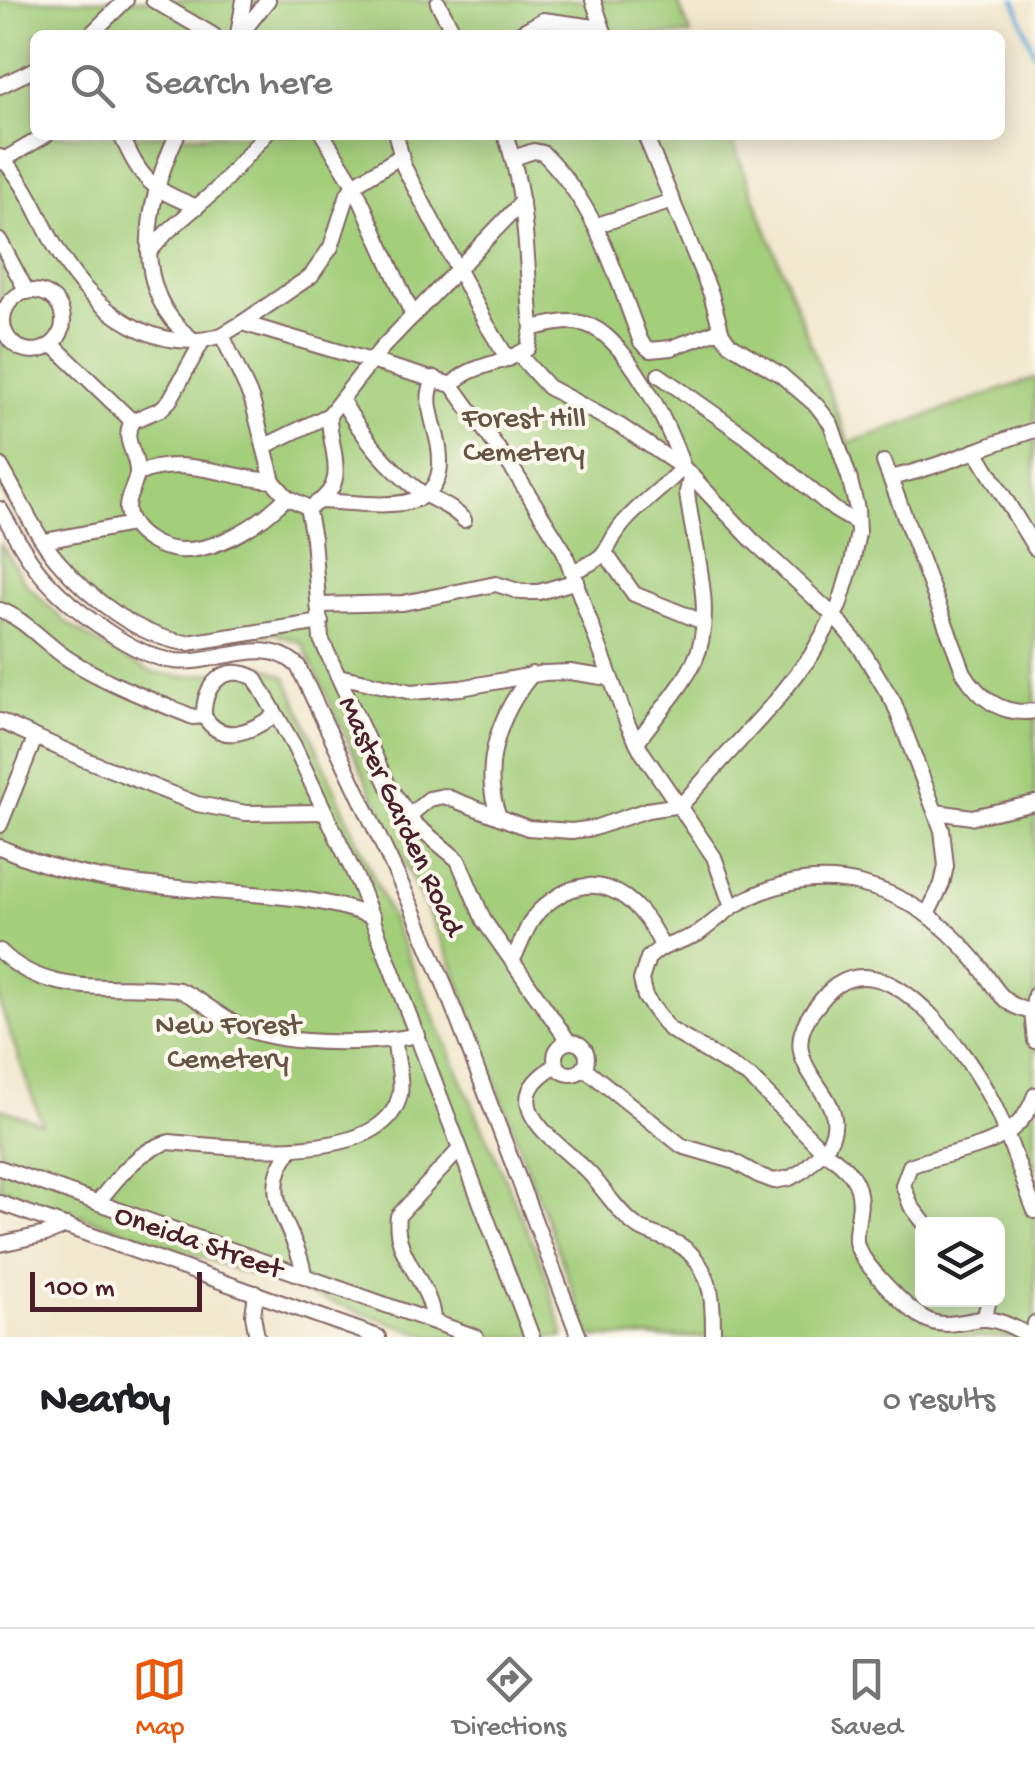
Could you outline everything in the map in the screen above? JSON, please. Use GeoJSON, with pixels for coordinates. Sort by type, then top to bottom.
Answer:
{"type":"FeatureCollection","features":[{"type":"Feature","properties":{"kind":"street"},"geometry":{"type":"LineString","coordinates":[[95,30],[126,0]]}},
{"type":"Feature","properties":{"kind":"street"},"geometry":{"type":"LineString","coordinates":[[153,0],[204,30]]}},
{"type":"Feature","properties":{"kind":"street"},"geometry":{"type":"LineString","coordinates":[[240,30],[244,0]]}},
{"type":"Feature","properties":{"kind":"street"},"geometry":{"type":"LineString","coordinates":[[243,30],[268,0]]}},
{"type":"Feature","properties":{"kind":"street"},"geometry":{"type":"LineString","coordinates":[[593,0],[602,30]]}},
{"type":"Feature","properties":{"kind":"street"},"geometry":{"type":"LineString","coordinates":[[439,1],[453,30]]}},
{"type":"Feature","properties":{"kind":"street"},"geometry":{"type":"LineString","coordinates":[[525,30],[542,20],[593,30]]}},
{"type":"Feature","properties":{"kind":"street"},"geometry":{"type":"LineString","coordinates":[[0,86],[30,71]]}},
{"type":"Feature","properties":{"kind":"street"},"geometry":{"type":"LineString","coordinates":[[37,140],[1,160],[28,193],[62,259],[97,302],[134,328],[172,339],[198,340],[222,335],[311,276],[331,248],[354,185],[401,156]]}},
{"type":"Feature","properties":{"kind":"street"},"geometry":{"type":"LineString","coordinates":[[123,140],[140,173],[156,188],[197,207]]}},
{"type":"Feature","properties":{"kind":"street"},"geometry":{"type":"LineString","coordinates":[[175,140],[156,188],[149,272],[155,291],[174,322],[198,340]]}},
{"type":"Feature","properties":{"kind":"street"},"geometry":{"type":"LineString","coordinates":[[149,251],[237,168],[261,140]]}},
{"type":"Feature","properties":{"kind":"street"},"geometry":{"type":"LineString","coordinates":[[326,140],[354,185],[412,316]]}},
{"type":"Feature","properties":{"kind":"street"},"geometry":{"type":"LineString","coordinates":[[397,140],[401,156],[457,268],[513,357],[548,387],[622,426],[687,471],[834,616],[860,647],[904,727],[945,847],[942,884],[927,915]]}},
{"type":"Feature","properties":{"kind":"street"},"geometry":{"type":"LineString","coordinates":[[452,385],[468,372],[528,348],[532,328],[522,202],[507,140]]}},
{"type":"Feature","properties":{"kind":"street"},"geometry":{"type":"LineString","coordinates":[[408,817],[429,799],[444,796],[528,828],[572,831],[594,828],[647,810],[681,805],[795,678],[834,616],[852,563],[858,523],[849,477],[830,424],[805,394],[730,344],[720,330],[711,294],[647,140]]}},
{"type":"Feature","properties":{"kind":"street"},"geometry":{"type":"LineString","coordinates":[[514,158],[543,153],[584,202],[659,371],[835,510],[858,523]]}},
{"type":"Feature","properties":{"kind":"street"},"geometry":{"type":"LineString","coordinates":[[597,225],[673,200]]}},
{"type":"Feature","properties":{"kind":"street"},"geometry":{"type":"LineString","coordinates":[[264,446],[329,415],[412,316],[522,202]]}},
{"type":"Feature","properties":{"kind":"street"},"geometry":{"type":"LineString","coordinates":[[0,241],[27,292]]}},
{"type":"Feature","properties":{"kind":"street"},"geometry":{"type":"LineString","coordinates":[[27,292],[50,296],[61,312],[61,333],[52,344],[37,351],[27,351],[4,332],[8,305],[27,292]]}},
{"type":"Feature","properties":{"kind":"street"},"geometry":{"type":"LineString","coordinates":[[532,328],[569,321],[583,323],[608,336],[649,397],[687,471],[704,622],[702,642],[690,671],[636,742]]}},
{"type":"Feature","properties":{"kind":"street"},"geometry":{"type":"LineString","coordinates":[[242,323],[452,385],[544,516],[575,576],[609,678],[636,742],[714,857],[732,907]]}},
{"type":"Feature","properties":{"kind":"street"},"geometry":{"type":"LineString","coordinates":[[625,358],[647,348],[671,348],[720,330]]}},
{"type":"Feature","properties":{"kind":"street"},"geometry":{"type":"LineString","coordinates":[[222,335],[252,400],[273,482],[286,497],[314,504],[401,503],[426,496],[441,472],[442,455],[428,402],[435,378]]}},
{"type":"Feature","properties":{"kind":"street"},"geometry":{"type":"LineString","coordinates":[[132,421],[162,408],[170,400],[198,340]]}},
{"type":"Feature","properties":{"kind":"street"},"geometry":{"type":"LineString","coordinates":[[52,344],[132,421]]}},
{"type":"Feature","properties":{"kind":"street"},"geometry":{"type":"LineString","coordinates":[[649,397],[671,348]]}},
{"type":"Feature","properties":{"kind":"street"},"geometry":{"type":"LineString","coordinates":[[342,401],[380,455],[426,496],[460,515],[448,498],[441,472]]}},
{"type":"Feature","properties":{"kind":"street"},"geometry":{"type":"LineString","coordinates":[[329,415],[328,434],[338,463],[337,477],[314,504],[322,639],[389,787],[408,817],[458,860],[484,921],[569,1042],[582,1047],[584,1067]]}},
{"type":"Feature","properties":{"kind":"street"},"geometry":{"type":"LineString","coordinates":[[132,421],[127,444],[141,468]]}},
{"type":"Feature","properties":{"kind":"street"},"geometry":{"type":"LineString","coordinates":[[313,424],[328,434]]}},
{"type":"Feature","properties":{"kind":"street"},"geometry":{"type":"LineString","coordinates":[[890,478],[951,462],[1035,430]]}},
{"type":"Feature","properties":{"kind":"street"},"geometry":{"type":"LineString","coordinates":[[976,451],[1035,548]]}},
{"type":"Feature","properties":{"kind":"street"},"geometry":{"type":"LineString","coordinates":[[884,462],[973,687],[988,702],[1008,710],[1035,711]]}},
{"type":"Feature","properties":{"kind":"street"},"geometry":{"type":"LineString","coordinates":[[0,464],[55,558],[109,607],[148,632],[171,641],[188,642],[321,622]]}},
{"type":"Feature","properties":{"kind":"street"},"geometry":{"type":"LineString","coordinates":[[141,468],[184,464],[273,482]]}},
{"type":"Feature","properties":{"kind":"street"},"geometry":{"type":"LineString","coordinates":[[141,468],[128,498],[127,513],[141,535],[169,550],[196,550],[261,519],[286,497]]}},
{"type":"Feature","properties":{"kind":"street"},"geometry":{"type":"LineString","coordinates":[[319,604],[403,603],[496,584],[521,592],[539,592],[575,576],[606,554],[632,513],[687,471]]}},
{"type":"Feature","properties":{"kind":"street","name":"Master Garden Road"},"geometry":{"type":"LineString","coordinates":[[1,513],[46,580],[132,646],[172,661],[270,649],[286,654],[298,666],[413,909],[579,1337]]}},
{"type":"Feature","properties":{"kind":"street"},"geometry":{"type":"LineString","coordinates":[[44,541],[132,524]]}},
{"type":"Feature","properties":{"kind":"street"},"geometry":{"type":"LineString","coordinates":[[606,554],[634,594],[704,622]]}},
{"type":"Feature","properties":{"kind":"street"},"geometry":{"type":"LineString","coordinates":[[0,610],[76,664],[168,707],[193,717],[204,716]]}},
{"type":"Feature","properties":{"kind":"street"},"geometry":{"type":"LineString","coordinates":[[338,676],[412,692],[462,688],[532,674],[570,672],[609,678]]}},
{"type":"Feature","properties":{"kind":"street"},"geometry":{"type":"LineString","coordinates":[[274,716],[251,730],[228,734],[216,730],[204,716],[206,692],[212,682],[224,675],[236,673],[255,678],[294,746],[373,917],[532,1337]]}},
{"type":"Feature","properties":{"kind":"street"},"geometry":{"type":"LineString","coordinates":[[499,817],[490,782],[493,752],[507,714],[532,674]]}},
{"type":"Feature","properties":{"kind":"street"},"geometry":{"type":"LineString","coordinates":[[0,721],[197,804],[246,813],[325,812]]}},
{"type":"Feature","properties":{"kind":"street"},"geometry":{"type":"LineString","coordinates":[[0,825],[35,738]]}},
{"type":"Feature","properties":{"kind":"street"},"geometry":{"type":"LineString","coordinates":[[936,812],[972,817],[1035,803]]}},
{"type":"Feature","properties":{"kind":"street"},"geometry":{"type":"LineString","coordinates":[[0,847],[42,863],[114,881],[272,895],[356,910],[373,917]]}},
{"type":"Feature","properties":{"kind":"street"},"geometry":{"type":"LineString","coordinates":[[1034,1012],[1006,1004],[976,961],[927,915],[879,888],[816,880],[759,892],[732,907],[698,934],[648,958],[641,980],[656,1016],[678,1036],[767,1092],[806,1137],[842,1164],[861,1195],[856,1242],[859,1253],[922,1317],[962,1324],[984,1318],[1032,1337],[1035,1322]]}},
{"type":"Feature","properties":{"kind":"street"},"geometry":{"type":"LineString","coordinates":[[512,960],[538,912],[576,888],[593,884],[608,887],[636,904],[663,948]]}},
{"type":"Feature","properties":{"kind":"street"},"geometry":{"type":"LineString","coordinates":[[0,951],[24,972],[58,984],[179,990],[247,1030],[267,1035],[395,1040],[418,1035]]}},
{"type":"Feature","properties":{"kind":"street"},"geometry":{"type":"LineString","coordinates":[[584,1067],[682,1146],[733,1160],[774,1181],[790,1178],[822,1151],[831,1140],[834,1126],[832,1109],[802,1060],[798,1046],[805,1021],[837,985],[855,977],[882,979],[915,1000],[933,1018],[978,1077],[1006,1134],[1035,1211]]}},
{"type":"Feature","properties":{"kind":"street"},"geometry":{"type":"LineString","coordinates":[[1035,995],[1035,1041]]}},
{"type":"Feature","properties":{"kind":"street"},"geometry":{"type":"LineString","coordinates":[[98,1202],[146,1150],[156,1145],[170,1142],[292,1149],[353,1138],[383,1120],[400,1095],[395,1040]]}},
{"type":"Feature","properties":{"kind":"street"},"geometry":{"type":"LineString","coordinates":[[557,1065],[557,1050],[569,1042]]}},
{"type":"Feature","properties":{"kind":"street"},"geometry":{"type":"LineString","coordinates":[[557,1065],[569,1073],[584,1067]]}},
{"type":"Feature","properties":{"kind":"street"},"geometry":{"type":"LineString","coordinates":[[557,1065],[537,1080],[530,1094],[528,1108],[533,1122],[570,1153],[637,1226],[674,1240],[693,1256],[712,1295],[713,1337]]}},
{"type":"Feature","properties":{"kind":"street"},"geometry":{"type":"LineString","coordinates":[[920,1217],[903,1185],[910,1166],[973,1149],[1006,1134],[1020,1122],[1035,1096]]}},
{"type":"Feature","properties":{"kind":"street"},"geometry":{"type":"LineString","coordinates":[[433,1321],[433,1308],[398,1238],[398,1216],[460,1148]]}},
{"type":"Feature","properties":{"kind":"street"},"geometry":{"type":"LineString","coordinates":[[292,1149],[279,1169],[276,1184],[282,1218],[304,1275]]}},
{"type":"Feature","properties":{"kind":"street"},"geometry":{"type":"LineString","coordinates":[[0,1168],[433,1321],[456,1334],[476,1337]]}},
{"type":"Feature","properties":{"kind":"street","name":"Oneida Street"},"geometry":{"type":"LineString","coordinates":[[0,1203],[378,1337]]}},
{"type":"Feature","properties":{"kind":"street"},"geometry":{"type":"LineString","coordinates":[[0,1244],[66,1226]]}},
{"type":"Feature","properties":{"kind":"street"},"geometry":{"type":"LineString","coordinates":[[256,1293],[257,1337]]}},
{"type":"Feature","properties":{"kind":"street"},"geometry":{"type":"LineString","coordinates":[[984,1318],[987,1307]]}},
{"type":"Feature","properties":{"kind":"street"},"geometry":{"type":"LineString","coordinates":[[337,1337],[354,1328]]}},
{"type":"Feature","properties":{"kind":"green space","name":"Forest Hill Cemetery"},"geometry":{"type":"Polygon","coordinates":[[[0,0],[677,0],[689,30],[30,30],[30,140],[732,140],[849,443],[1035,378],[1035,1337],[590,1337],[452,964],[302,643],[274,633],[187,648],[142,638],[98,610],[45,560],[0,488],[0,0]]]}},
{"type":"Feature","properties":{"kind":"green space","name":"New Forest Cemetery"},"geometry":{"type":"Polygon","coordinates":[[[0,543],[26,584],[65,622],[152,672],[182,677],[263,666],[286,677],[543,1266],[564,1337],[432,1337],[0,1188],[0,1108],[42,1124],[0,1005],[0,543]]]}},
{"type":"Feature","properties":{"kind":"waterway"},"geometry":{"type":"LineString","coordinates":[[1015,0],[1035,56]]}}]}
